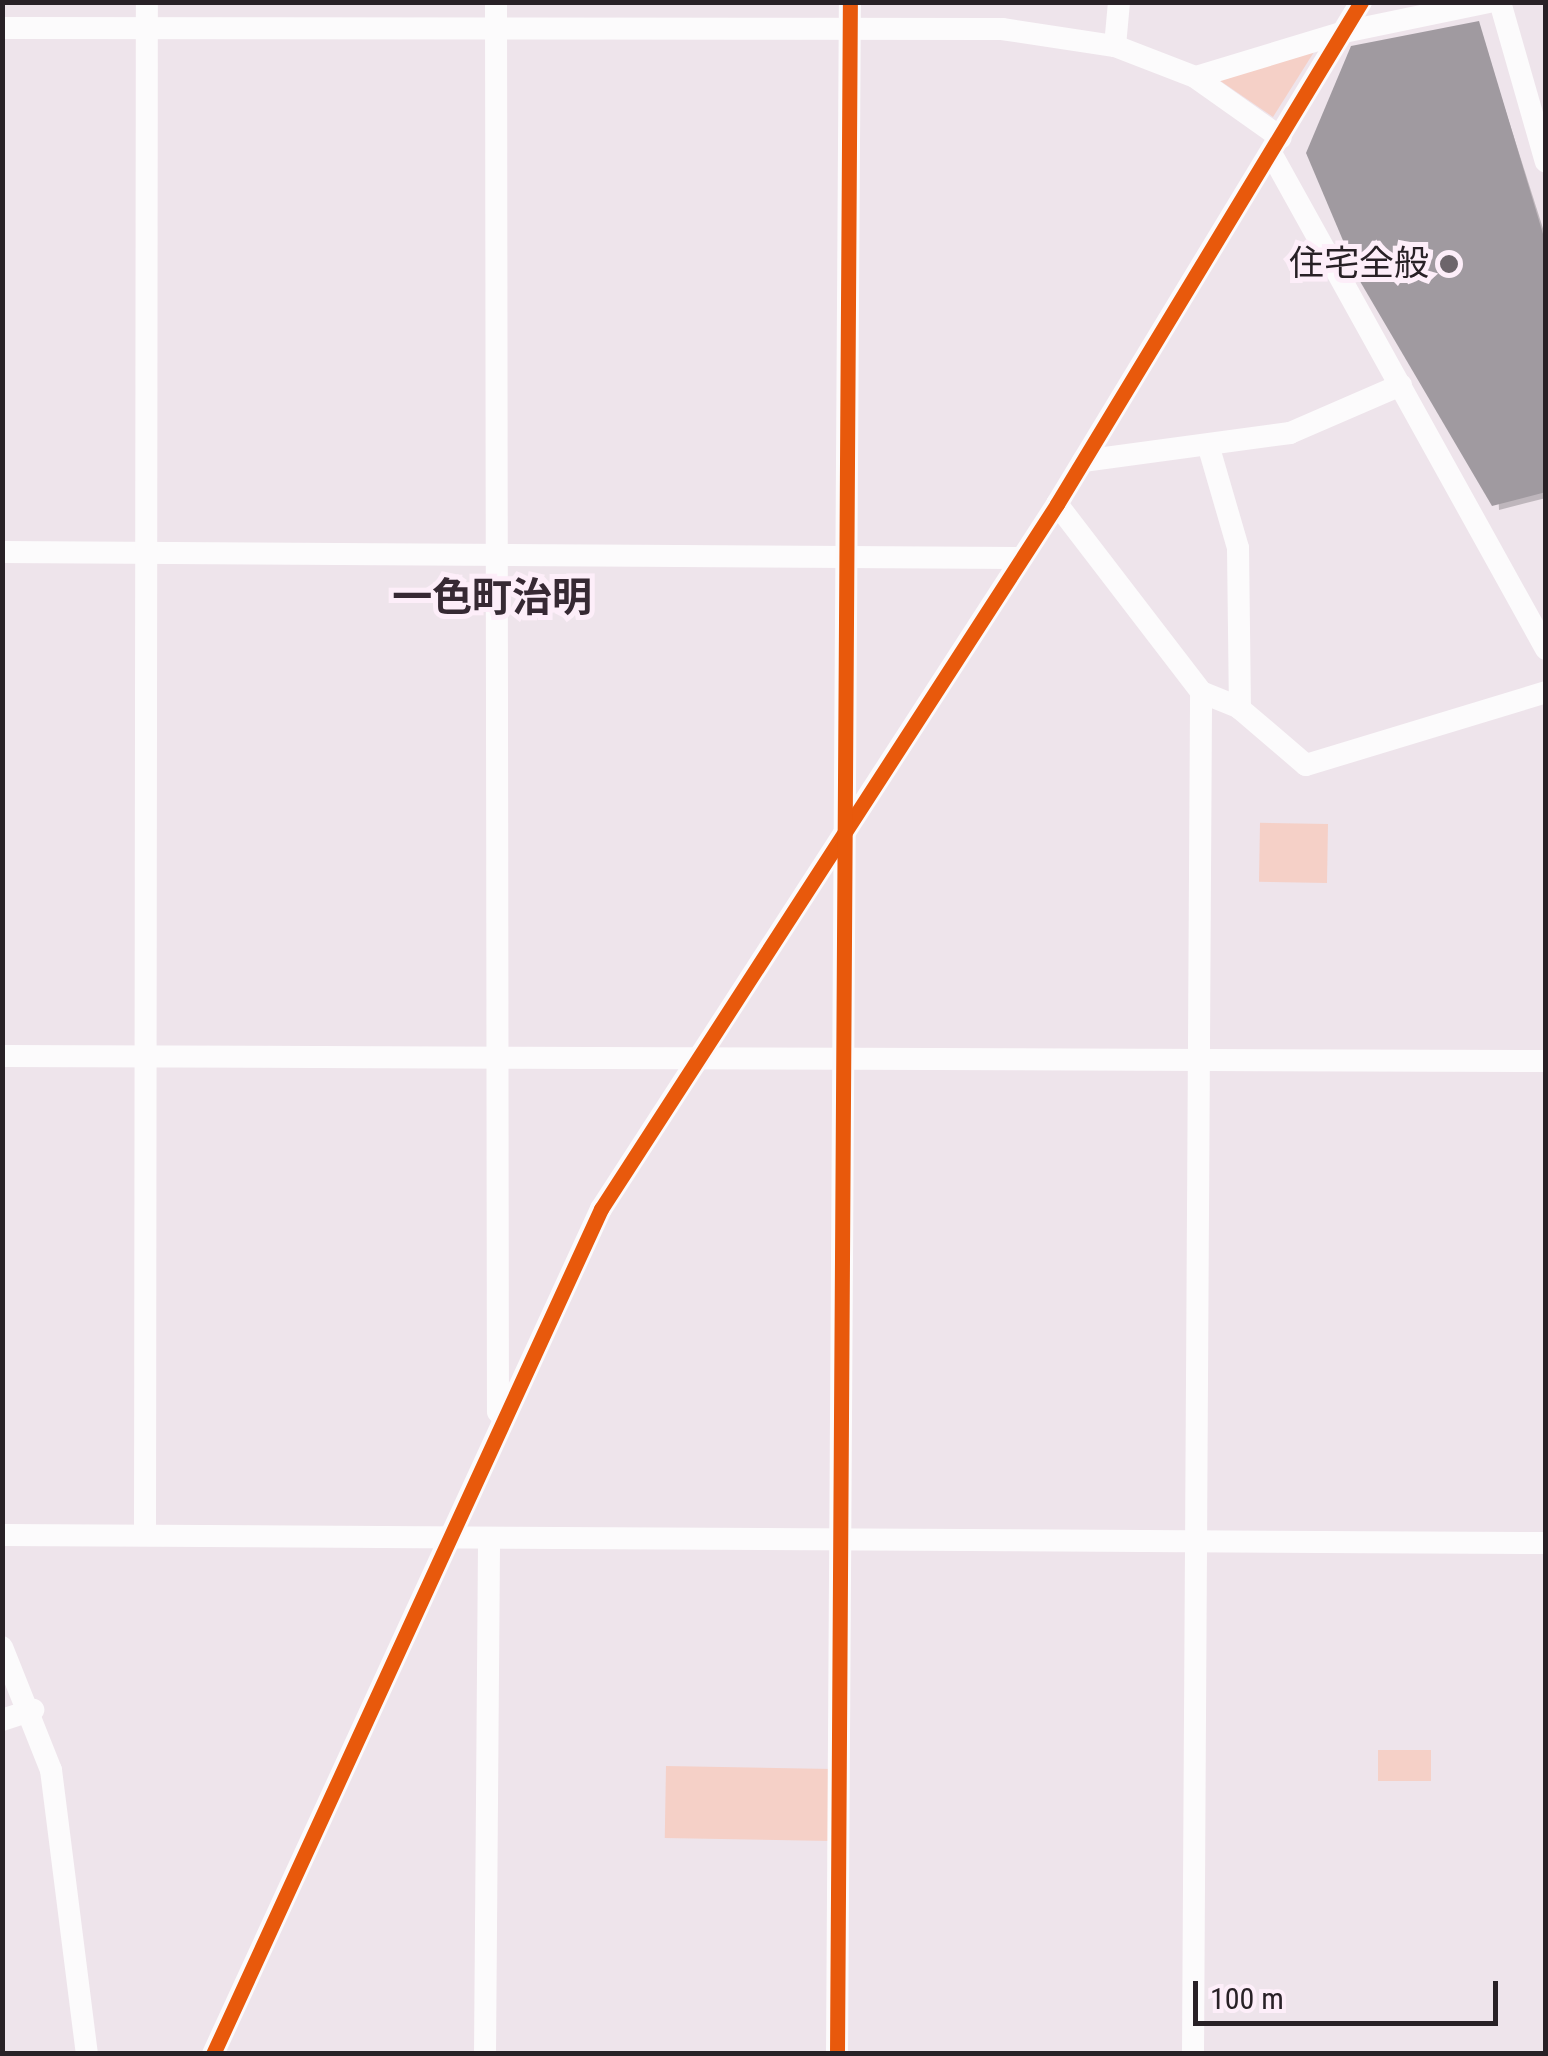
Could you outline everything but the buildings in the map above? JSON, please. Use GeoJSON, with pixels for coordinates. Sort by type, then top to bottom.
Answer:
{"type":"FeatureCollection","features":[{"type":"Feature","properties":{"kind":"street"},"geometry":{"type":"LineString","coordinates":[[145,1534],[143,552],[147,2]]}},
{"type":"Feature","properties":{"kind":"street"},"geometry":{"type":"LineString","coordinates":[[496,2],[493,1059],[498,1416]]}},
{"type":"Feature","properties":{"kind":"street"},"geometry":{"type":"LineString","coordinates":[[838,2054],[849,1057],[850,2]]}},
{"type":"Feature","properties":{"kind":"street"},"geometry":{"type":"LineString","coordinates":[[1115,46],[1119,2]]}},
{"type":"Feature","properties":{"kind":"street"},"geometry":{"type":"LineString","coordinates":[[213,2054],[498,1416],[601,1209],[848,816],[1016,558],[1057,504],[1361,2]]}},
{"type":"Feature","properties":{"kind":"street"},"geometry":{"type":"LineString","coordinates":[[1196,77],[1344,32],[1488,2]]}},
{"type":"Feature","properties":{"kind":"street"},"geometry":{"type":"LineString","coordinates":[[1500,2],[1546,162]]}},
{"type":"Feature","properties":{"kind":"street"},"geometry":{"type":"LineString","coordinates":[[2,28],[1002,28],[1115,46],[1196,77],[1276,146],[1546,649]]}},
{"type":"Feature","properties":{"kind":"street"},"geometry":{"type":"LineString","coordinates":[[1083,461],[1209,448],[1290,434],[1401,385]]}},
{"type":"Feature","properties":{"kind":"street"},"geometry":{"type":"LineString","coordinates":[[1209,448],[1238,548],[1240,709]]}},
{"type":"Feature","properties":{"kind":"street"},"geometry":{"type":"LineString","coordinates":[[1057,504],[1201,692],[1240,709],[1306,765],[1546,692]]}},
{"type":"Feature","properties":{"kind":"street"},"geometry":{"type":"LineString","coordinates":[[2,552],[850,553],[1016,558]]}},
{"type":"Feature","properties":{"kind":"street"},"geometry":{"type":"LineString","coordinates":[[1193,2054],[1201,692]]}},
{"type":"Feature","properties":{"kind":"street"},"geometry":{"type":"LineString","coordinates":[[2,1056],[1546,1062]]}},
{"type":"Feature","properties":{"kind":"street"},"geometry":{"type":"LineString","coordinates":[[2,1535],[1546,1543]]}},
{"type":"Feature","properties":{"kind":"street"},"geometry":{"type":"LineString","coordinates":[[484,2054],[489,1539]]}},
{"type":"Feature","properties":{"kind":"street"},"geometry":{"type":"LineString","coordinates":[[2,1647],[33,1710],[51,1770],[87,2054]]}},
{"type":"Feature","properties":{"kind":"street"},"geometry":{"type":"LineString","coordinates":[[2,1720],[33,1710]]}},
{"type":"Feature","properties":{"kind":"shaded area"},"geometry":{"type":"Polygon","coordinates":[[[1314,52],[1273,117],[1219,80],[1314,52]]]}},
{"type":"Feature","properties":{"kind":"shaded area"},"geometry":{"type":"Polygon","coordinates":[[[1260,823],[1328,824],[1327,883],[1259,882],[1260,823]]]}},
{"type":"Feature","properties":{"kind":"shaded area"},"geometry":{"type":"Polygon","coordinates":[[[1378,1750],[1431,1750],[1431,1781],[1378,1781],[1378,1750]]]}},
{"type":"Feature","properties":{"kind":"shaded area"},"geometry":{"type":"Polygon","coordinates":[[[666,1766],[833,1769],[832,1841],[665,1838],[666,1766]]]}},
{"type":"Feature","properties":{"kind":"cycle path"},"geometry":{"type":"LineString","coordinates":[[837,2054],[850,2]]}},
{"type":"Feature","properties":{"kind":"cycle path"},"geometry":{"type":"LineString","coordinates":[[213,2054],[601,1209],[1057,504],[1361,2]]}},
{"type":"Feature","properties":{"kind":"place","name":"住宅全般"},"geometry":{"type":"Point","coordinates":[1449,264]}},
{"type":"Feature","properties":{"kind":"district","name":"一色町治明"},"geometry":{"type":"Point","coordinates":[492,598]}}]}
